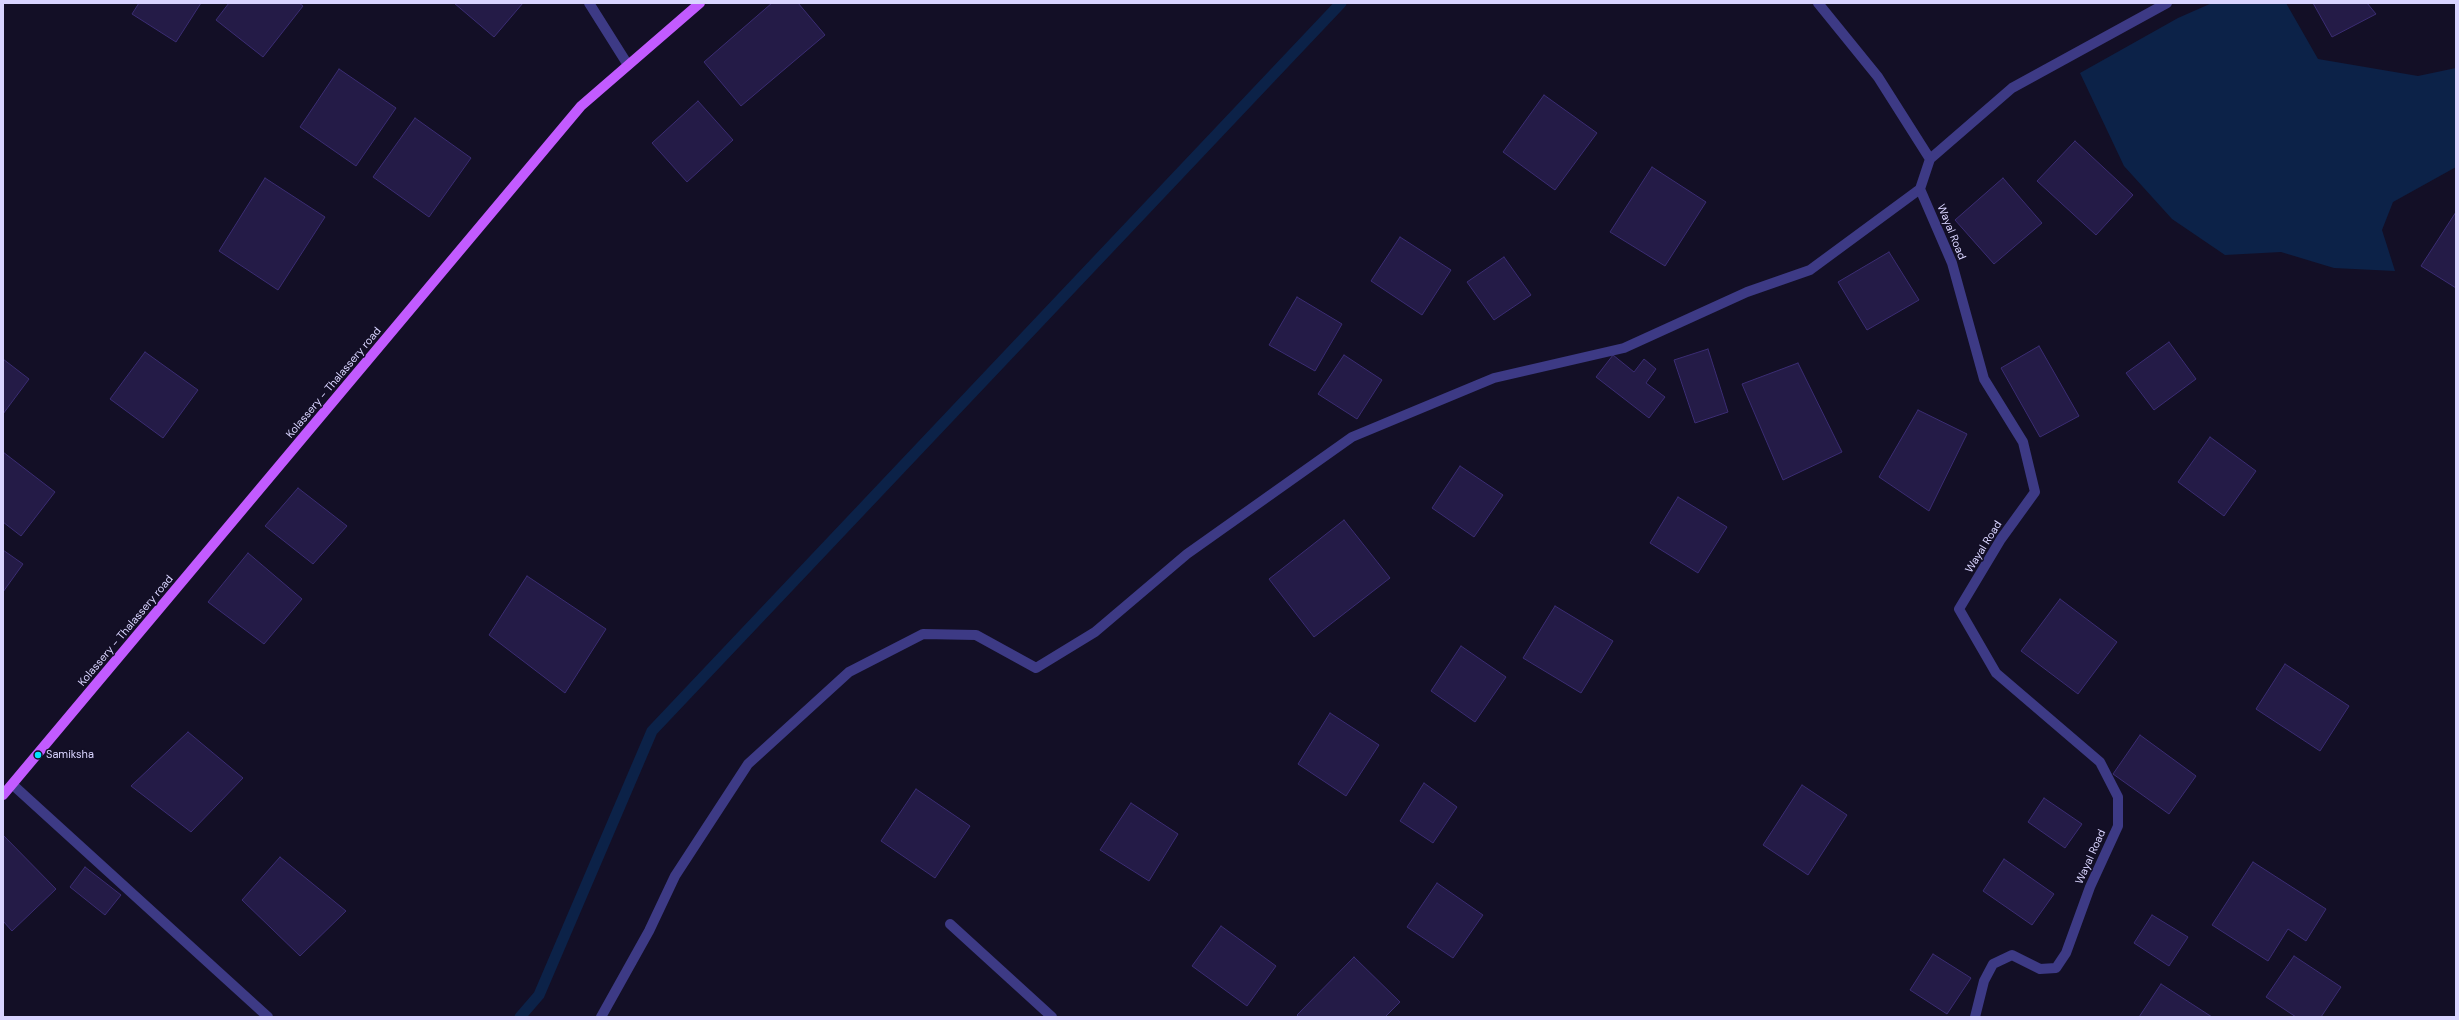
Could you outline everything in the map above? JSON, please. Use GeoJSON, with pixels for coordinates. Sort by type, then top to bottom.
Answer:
{"type":"FeatureCollection","features":[{"type":"Feature","properties":{"kind":"main road","name":"Kolassery - Thalassery road"},"geometry":{"type":"LineString","coordinates":[[3,795],[13,785],[581,106],[700,3]]}},
{"type":"Feature","properties":{"kind":"street"},"geometry":{"type":"LineString","coordinates":[[589,3],[628,65]]}},
{"type":"Feature","properties":{"kind":"street"},"geometry":{"type":"LineString","coordinates":[[1818,3],[1878,77],[1930,159]]}},
{"type":"Feature","properties":{"kind":"street"},"geometry":{"type":"LineString","coordinates":[[600,1017],[649,931],[675,876],[748,764],[849,672],[923,634],[976,635],[1036,668],[1095,632],[1187,554],[1352,437],[1494,378],[1624,348],[1747,292],[1810,270],[1920,189],[1930,159],[2012,88],[2167,3]]}},
{"type":"Feature","properties":{"kind":"street","name":"Wayal Road"},"geometry":{"type":"LineString","coordinates":[[1920,189],[1952,263],[1984,379],[2023,442],[2035,492],[2001,539],[1960,609],[1996,673],[2100,762],[2118,796],[2118,826],[2090,887],[2066,953],[2056,968],[2040,969],[2012,955],[1993,964],[1984,981],[1975,1017]]}},
{"type":"Feature","properties":{"kind":"street"},"geometry":{"type":"LineString","coordinates":[[13,785],[268,1017]]}},
{"type":"Feature","properties":{"kind":"street"},"geometry":{"type":"LineString","coordinates":[[950,924],[1052,1017]]}},
{"type":"Feature","properties":{"kind":"water"},"geometry":{"type":"Polygon","coordinates":[[[2212,3],[2286,3],[2318,59],[2418,76],[2456,68],[2456,167],[2393,202],[2382,230],[2395,271],[2334,268],[2281,252],[2225,255],[2172,219],[2124,166],[2080,73],[2178,18],[2212,3]]]}},
{"type":"Feature","properties":{"kind":"building"},"geometry":{"type":"Polygon","coordinates":[[[139,3],[201,3],[176,42],[132,14],[139,3]]]}},
{"type":"Feature","properties":{"kind":"building"},"geometry":{"type":"Polygon","coordinates":[[[229,3],[299,3],[303,6],[263,57],[216,20],[229,3]]]}},
{"type":"Feature","properties":{"kind":"building"},"geometry":{"type":"Polygon","coordinates":[[[454,3],[523,3],[494,37],[454,3]]]}},
{"type":"Feature","properties":{"kind":"building"},"geometry":{"type":"Polygon","coordinates":[[[772,3],[798,3],[825,35],[741,106],[704,62],[772,3]]]}},
{"type":"Feature","properties":{"kind":"building"},"geometry":{"type":"Polygon","coordinates":[[[2313,3],[2367,3],[2376,14],[2332,37],[2313,3]]]}},
{"type":"Feature","properties":{"kind":"building"},"geometry":{"type":"Polygon","coordinates":[[[339,69],[396,108],[356,166],[300,127],[339,69]]]}},
{"type":"Feature","properties":{"kind":"building"},"geometry":{"type":"Polygon","coordinates":[[[1544,95],[1597,133],[1555,190],[1503,152],[1544,95]]]}},
{"type":"Feature","properties":{"kind":"building"},"geometry":{"type":"Polygon","coordinates":[[[698,101],[733,140],[687,182],[652,143],[698,101]]]}},
{"type":"Feature","properties":{"kind":"building"},"geometry":{"type":"Polygon","coordinates":[[[415,118],[471,158],[429,217],[373,177],[415,118]]]}},
{"type":"Feature","properties":{"kind":"building"},"geometry":{"type":"Polygon","coordinates":[[[2075,141],[2133,195],[2096,235],[2037,181],[2075,141]]]}},
{"type":"Feature","properties":{"kind":"building"},"geometry":{"type":"Polygon","coordinates":[[[1652,167],[1706,202],[1665,266],[1610,232],[1652,167]]]}},
{"type":"Feature","properties":{"kind":"building"},"geometry":{"type":"Polygon","coordinates":[[[265,178],[325,217],[278,290],[219,251],[265,178]]]}},
{"type":"Feature","properties":{"kind":"building"},"geometry":{"type":"Polygon","coordinates":[[[2003,178],[2042,223],[1994,264],[1955,220],[2003,178]]]}},
{"type":"Feature","properties":{"kind":"building"},"geometry":{"type":"Polygon","coordinates":[[[2456,212],[2456,288],[2421,266],[2456,212]]]}},
{"type":"Feature","properties":{"kind":"building"},"geometry":{"type":"Polygon","coordinates":[[[1400,237],[1451,270],[1422,315],[1371,281],[1400,237]]]}},
{"type":"Feature","properties":{"kind":"building"},"geometry":{"type":"Polygon","coordinates":[[[1889,252],[1919,300],[1867,330],[1838,282],[1889,252]]]}},
{"type":"Feature","properties":{"kind":"building"},"geometry":{"type":"Polygon","coordinates":[[[1504,257],[1531,295],[1494,320],[1467,282],[1504,257]]]}},
{"type":"Feature","properties":{"kind":"building"},"geometry":{"type":"Polygon","coordinates":[[[1297,297],[1342,324],[1315,371],[1269,345],[1297,297]]]}},
{"type":"Feature","properties":{"kind":"building"},"geometry":{"type":"Polygon","coordinates":[[[2169,342],[2196,379],[2154,410],[2126,373],[2169,342]]]}},
{"type":"Feature","properties":{"kind":"building"},"geometry":{"type":"Polygon","coordinates":[[[2039,346],[2079,416],[2040,437],[2001,368],[2039,346]]]}},
{"type":"Feature","properties":{"kind":"building"},"geometry":{"type":"Polygon","coordinates":[[[1708,349],[1728,412],[1695,423],[1674,360],[1708,349]]]}},
{"type":"Feature","properties":{"kind":"building"},"geometry":{"type":"Polygon","coordinates":[[[145,352],[198,390],[163,438],[110,399],[145,352]]]}},
{"type":"Feature","properties":{"kind":"building"},"geometry":{"type":"Polygon","coordinates":[[[1344,355],[1382,380],[1357,419],[1318,394],[1344,355]]]}},
{"type":"Feature","properties":{"kind":"building"},"geometry":{"type":"Polygon","coordinates":[[[1613,355],[1634,372],[1644,359],[1656,369],[1646,383],[1665,397],[1649,418],[1596,377],[1613,355]]]}},
{"type":"Feature","properties":{"kind":"building"},"geometry":{"type":"Polygon","coordinates":[[[3,359],[29,379],[3,414],[3,359]]]}},
{"type":"Feature","properties":{"kind":"building"},"geometry":{"type":"Polygon","coordinates":[[[1798,363],[1842,452],[1783,480],[1742,384],[1798,363]]]}},
{"type":"Feature","properties":{"kind":"building"},"geometry":{"type":"Polygon","coordinates":[[[1918,410],[1967,434],[1929,511],[1879,477],[1918,410]]]}},
{"type":"Feature","properties":{"kind":"building"},"geometry":{"type":"Polygon","coordinates":[[[2210,437],[2256,471],[2224,516],[2178,482],[2210,437]]]}},
{"type":"Feature","properties":{"kind":"building"},"geometry":{"type":"Polygon","coordinates":[[[3,452],[55,492],[21,536],[3,522],[3,452]]]}},
{"type":"Feature","properties":{"kind":"building"},"geometry":{"type":"Polygon","coordinates":[[[1460,466],[1503,495],[1474,537],[1432,508],[1460,466]]]}},
{"type":"Feature","properties":{"kind":"building"},"geometry":{"type":"Polygon","coordinates":[[[298,488],[347,526],[313,564],[265,526],[298,488]]]}},
{"type":"Feature","properties":{"kind":"building"},"geometry":{"type":"Polygon","coordinates":[[[1678,497],[1727,527],[1698,573],[1650,543],[1678,497]]]}},
{"type":"Feature","properties":{"kind":"building"},"geometry":{"type":"Polygon","coordinates":[[[1344,520],[1390,578],[1314,637],[1269,579],[1344,520]]]}},
{"type":"Feature","properties":{"kind":"building"},"geometry":{"type":"Polygon","coordinates":[[[3,550],[23,564],[3,592],[3,550]]]}},
{"type":"Feature","properties":{"kind":"building"},"geometry":{"type":"Polygon","coordinates":[[[248,553],[302,599],[264,644],[208,602],[248,553]]]}},
{"type":"Feature","properties":{"kind":"building"},"geometry":{"type":"Polygon","coordinates":[[[527,576],[606,629],[565,693],[489,635],[527,576]]]}},
{"type":"Feature","properties":{"kind":"building"},"geometry":{"type":"Polygon","coordinates":[[[2060,599],[2117,642],[2078,694],[2021,651],[2060,599]]]}},
{"type":"Feature","properties":{"kind":"building"},"geometry":{"type":"Polygon","coordinates":[[[1555,606],[1613,641],[1581,693],[1523,658],[1555,606]]]}},
{"type":"Feature","properties":{"kind":"building"},"geometry":{"type":"Polygon","coordinates":[[[1461,646],[1506,677],[1475,722],[1431,691],[1461,646]]]}},
{"type":"Feature","properties":{"kind":"building"},"geometry":{"type":"Polygon","coordinates":[[[2285,664],[2349,706],[2320,751],[2256,709],[2285,664]]]}},
{"type":"Feature","properties":{"kind":"building"},"geometry":{"type":"Polygon","coordinates":[[[1330,713],[1379,745],[1346,796],[1298,764],[1330,713]]]}},
{"type":"Feature","properties":{"kind":"building"},"geometry":{"type":"Polygon","coordinates":[[[188,732],[243,778],[191,832],[131,786],[188,732]]]}},
{"type":"Feature","properties":{"kind":"building"},"geometry":{"type":"Polygon","coordinates":[[[2140,735],[2196,776],[2169,814],[2113,774],[2140,735]]]}},
{"type":"Feature","properties":{"kind":"building"},"geometry":{"type":"Polygon","coordinates":[[[1424,783],[1457,807],[1433,843],[1400,821],[1424,783]]]}},
{"type":"Feature","properties":{"kind":"building"},"geometry":{"type":"Polygon","coordinates":[[[1802,785],[1847,815],[1808,875],[1763,845],[1802,785]]]}},
{"type":"Feature","properties":{"kind":"building"},"geometry":{"type":"Polygon","coordinates":[[[916,789],[970,826],[935,878],[881,841],[916,789]]]}},
{"type":"Feature","properties":{"kind":"building"},"geometry":{"type":"Polygon","coordinates":[[[2044,798],[2082,824],[2065,848],[2028,822],[2044,798]]]}},
{"type":"Feature","properties":{"kind":"building"},"geometry":{"type":"Polygon","coordinates":[[[1131,803],[1178,834],[1149,881],[1100,850],[1131,803]]]}},
{"type":"Feature","properties":{"kind":"building"},"geometry":{"type":"Polygon","coordinates":[[[3,835],[56,889],[12,931],[3,921],[3,835]]]}},
{"type":"Feature","properties":{"kind":"building"},"geometry":{"type":"Polygon","coordinates":[[[280,857],[346,911],[300,956],[242,900],[280,857]]]}},
{"type":"Feature","properties":{"kind":"building"},"geometry":{"type":"Polygon","coordinates":[[[2004,859],[2054,894],[2032,925],[1983,891],[2004,859]]]}},
{"type":"Feature","properties":{"kind":"building"},"geometry":{"type":"Polygon","coordinates":[[[2253,862],[2326,909],[2306,941],[2288,929],[2268,961],[2212,925],[2253,862]]]}},
{"type":"Feature","properties":{"kind":"building"},"geometry":{"type":"Polygon","coordinates":[[[85,867],[121,895],[105,915],[70,887],[85,867]]]}},
{"type":"Feature","properties":{"kind":"building"},"geometry":{"type":"Polygon","coordinates":[[[1437,883],[1483,915],[1453,958],[1407,927],[1437,883]]]}},
{"type":"Feature","properties":{"kind":"building"},"geometry":{"type":"Polygon","coordinates":[[[2152,915],[2188,937],[2169,966],[2134,943],[2152,915]]]}},
{"type":"Feature","properties":{"kind":"building"},"geometry":{"type":"Polygon","coordinates":[[[1221,926],[1276,966],[1247,1006],[1192,966],[1221,926]]]}},
{"type":"Feature","properties":{"kind":"building"},"geometry":{"type":"Polygon","coordinates":[[[1933,954],[1971,978],[1947,1014],[1910,990],[1933,954]]]}},
{"type":"Feature","properties":{"kind":"building"},"geometry":{"type":"Polygon","coordinates":[[[2294,956],[2341,987],[2321,1017],[2296,1017],[2266,997],[2294,956]]]}},
{"type":"Feature","properties":{"kind":"building"},"geometry":{"type":"Polygon","coordinates":[[[1354,957],[1400,1002],[1385,1017],[1299,1017],[1297,1015],[1354,957]]]}},
{"type":"Feature","properties":{"kind":"building"},"geometry":{"type":"Polygon","coordinates":[[[2161,984],[2212,1017],[2139,1017],[2161,984]]]}},
{"type":"Feature","properties":{"kind":"waterway"},"geometry":{"type":"LineString","coordinates":[[520,1017],[539,995],[652,731],[1341,3]]}},
{"type":"Feature","properties":{"kind":"place","name":"Samiksha"},"geometry":{"type":"Point","coordinates":[38,755]}}]}
